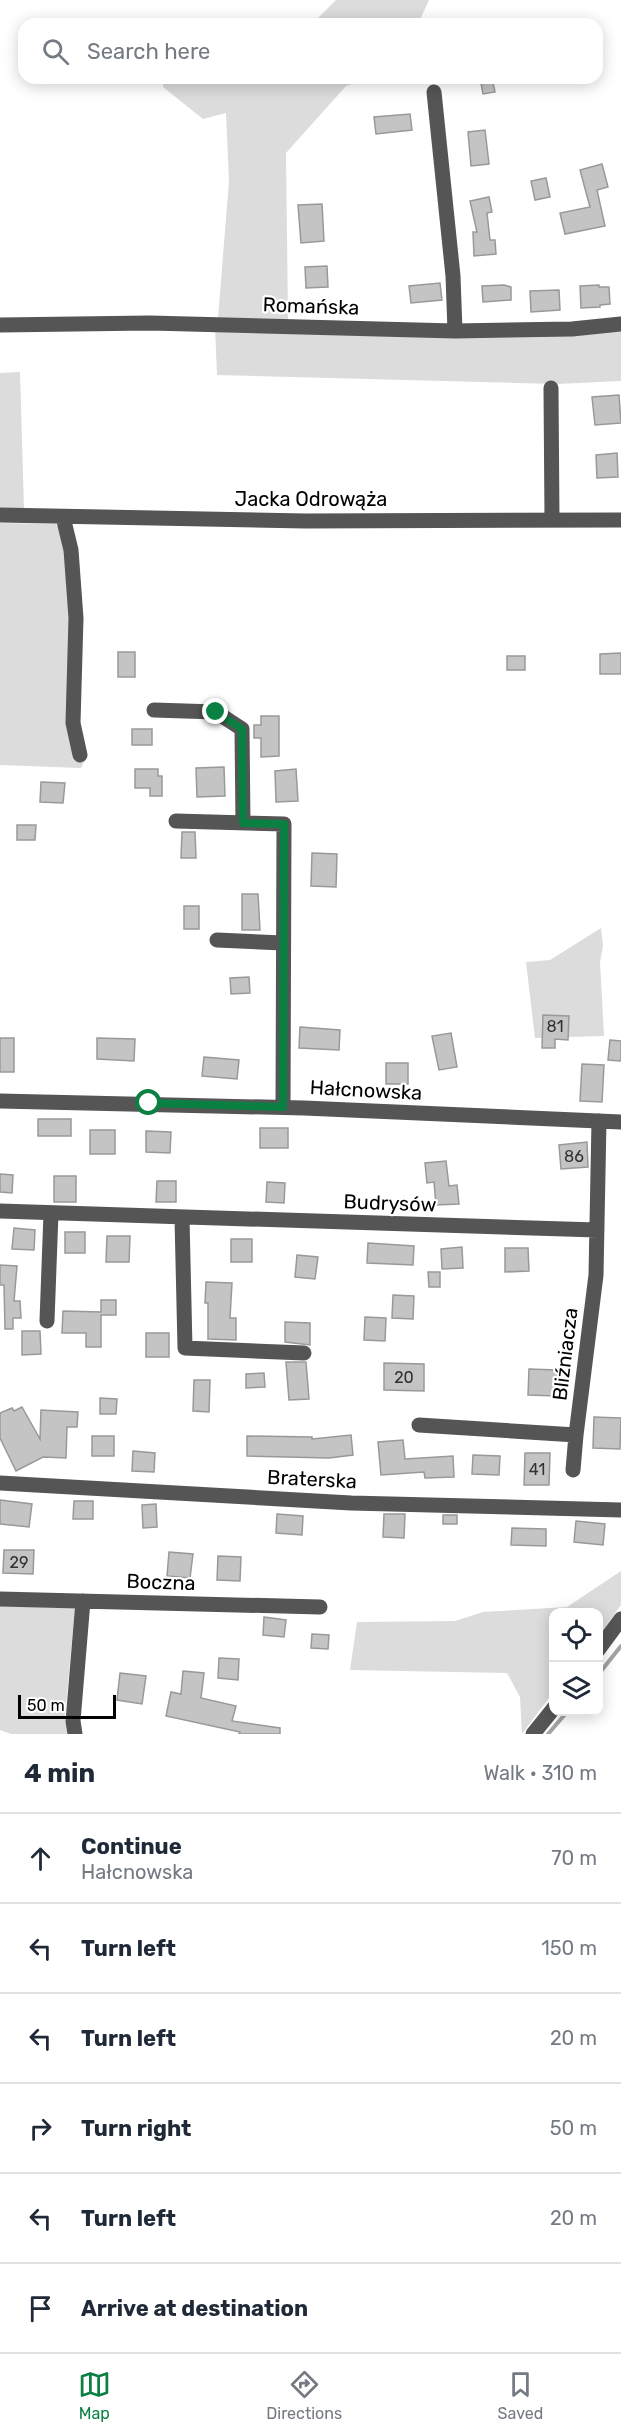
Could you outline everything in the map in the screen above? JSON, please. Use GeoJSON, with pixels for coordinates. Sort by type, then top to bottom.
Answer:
{"type":"FeatureCollection","features":[{"type":"Feature","properties":{"kind":"street"},"geometry":{"type":"LineString","coordinates":[[434,92],[453,276],[455,331]]}},
{"type":"Feature","properties":{"kind":"street","name":"Romańska"},"geometry":{"type":"LineString","coordinates":[[0,325],[150,322],[455,331],[572,329],[621,324]]}},
{"type":"Feature","properties":{"kind":"street"},"geometry":{"type":"LineString","coordinates":[[551,388],[552,520]]}},
{"type":"Feature","properties":{"kind":"street","name":"Jacka Odrowąża"},"geometry":{"type":"LineString","coordinates":[[0,515],[305,521],[621,520]]}},
{"type":"Feature","properties":{"kind":"street"},"geometry":{"type":"LineString","coordinates":[[63,518],[72,550],[76,618],[74,723],[80,755]]}},
{"type":"Feature","properties":{"kind":"street"},"geometry":{"type":"LineString","coordinates":[[154,710],[216,712],[242,729],[243,823]]}},
{"type":"Feature","properties":{"kind":"street"},"geometry":{"type":"LineString","coordinates":[[176,821],[284,824],[283,1107]]}},
{"type":"Feature","properties":{"kind":"street"},"geometry":{"type":"LineString","coordinates":[[218,940],[283,943]]}},
{"type":"Feature","properties":{"kind":"street","name":"Hałcnowska"},"geometry":{"type":"LineString","coordinates":[[0,1101],[283,1107],[621,1122]]}},
{"type":"Feature","properties":{"kind":"street","name":"Bliźniacza"},"geometry":{"type":"LineString","coordinates":[[573,1470],[596,1275],[599,1121]]}},
{"type":"Feature","properties":{"kind":"street","name":"Budrysów"},"geometry":{"type":"LineString","coordinates":[[0,1211],[597,1230]]}},
{"type":"Feature","properties":{"kind":"street"},"geometry":{"type":"LineString","coordinates":[[47,1321],[51,1213]]}},
{"type":"Feature","properties":{"kind":"street"},"geometry":{"type":"LineString","coordinates":[[182,1218],[185,1348],[304,1353]]}},
{"type":"Feature","properties":{"kind":"street"},"geometry":{"type":"LineString","coordinates":[[419,1425],[576,1435]]}},
{"type":"Feature","properties":{"kind":"street","name":"Braterska"},"geometry":{"type":"LineString","coordinates":[[0,1483],[351,1503],[621,1510]]}},
{"type":"Feature","properties":{"kind":"street","name":"Boczna"},"geometry":{"type":"LineString","coordinates":[[0,1599],[320,1607]]}},
{"type":"Feature","properties":{"kind":"street"},"geometry":{"type":"LineString","coordinates":[[75,1734],[83,1601]]}},
{"type":"Feature","properties":{"kind":"street"},"geometry":{"type":"LineString","coordinates":[[603,1643],[621,1618]]}},
{"type":"Feature","properties":{"kind":"street"},"geometry":{"type":"LineString","coordinates":[[533,1734],[549,1714]]}},
{"type":"Feature","properties":{"kind":"shaded area"},"geometry":{"type":"Polygon","coordinates":[[[336,0],[429,0],[421,18],[318,18],[336,0]]]}},
{"type":"Feature","properties":{"kind":"shaded area"},"geometry":{"type":"Polygon","coordinates":[[[163,84],[352,84],[346,86],[286,153],[288,320],[218,318],[229,181],[226,113],[203,119],[163,87],[163,84]]]}},
{"type":"Feature","properties":{"kind":"shaded area"},"geometry":{"type":"Polygon","coordinates":[[[215,327],[621,329],[621,381],[557,384],[217,375],[215,327]]]}},
{"type":"Feature","properties":{"kind":"shaded area"},"geometry":{"type":"Polygon","coordinates":[[[20,372],[24,509],[0,510],[0,373],[20,372]]]}},
{"type":"Feature","properties":{"kind":"shaded area"},"geometry":{"type":"Polygon","coordinates":[[[0,523],[56,524],[61,531],[69,586],[69,672],[86,758],[81,768],[0,765],[0,523]]]}},
{"type":"Feature","properties":{"kind":"shaded area"},"geometry":{"type":"Polygon","coordinates":[[[601,928],[603,946],[600,962],[604,1036],[535,1038],[526,962],[550,960],[601,928]]]}},
{"type":"Feature","properties":{"kind":"shaded area"},"geometry":{"type":"Polygon","coordinates":[[[621,1571],[621,1605],[603,1630],[603,1608],[550,1608],[567,1607],[621,1571]]]}},
{"type":"Feature","properties":{"kind":"shaded area"},"geometry":{"type":"Polygon","coordinates":[[[0,1606],[75,1608],[65,1715],[67,1734],[11,1734],[0,1730],[0,1606]]]}},
{"type":"Feature","properties":{"kind":"shaded area"},"geometry":{"type":"Polygon","coordinates":[[[549,1608],[549,1697],[522,1734],[520,1697],[507,1673],[350,1670],[357,1622],[455,1621],[483,1612],[549,1608]]]}},
{"type":"Feature","properties":{"kind":"building"},"geometry":{"type":"Polygon","coordinates":[[[481,84],[493,84],[495,92],[483,94],[481,84]]]}},
{"type":"Feature","properties":{"kind":"building"},"geometry":{"type":"Polygon","coordinates":[[[410,114],[412,130],[376,134],[374,117],[410,114]]]}},
{"type":"Feature","properties":{"kind":"building"},"geometry":{"type":"Polygon","coordinates":[[[485,130],[489,164],[471,166],[468,132],[485,130]]]}},
{"type":"Feature","properties":{"kind":"building"},"geometry":{"type":"Polygon","coordinates":[[[602,164],[608,187],[597,190],[605,226],[565,234],[560,213],[590,207],[580,170],[602,164]]]}},
{"type":"Feature","properties":{"kind":"building"},"geometry":{"type":"Polygon","coordinates":[[[546,178],[550,197],[535,200],[531,181],[546,178]]]}},
{"type":"Feature","properties":{"kind":"building"},"geometry":{"type":"Polygon","coordinates":[[[489,197],[492,212],[487,213],[490,240],[495,240],[496,254],[474,256],[473,232],[477,232],[470,201],[489,197]]]}},
{"type":"Feature","properties":{"kind":"building"},"geometry":{"type":"Polygon","coordinates":[[[322,204],[324,241],[301,243],[298,205],[322,204]]]}},
{"type":"Feature","properties":{"kind":"building"},"geometry":{"type":"Polygon","coordinates":[[[327,266],[328,287],[306,288],[305,267],[327,266]]]}},
{"type":"Feature","properties":{"kind":"building"},"geometry":{"type":"Polygon","coordinates":[[[440,283],[442,300],[411,303],[409,286],[440,283]]]}},
{"type":"Feature","properties":{"kind":"building"},"geometry":{"type":"Polygon","coordinates":[[[599,285],[599,287],[609,287],[610,304],[581,308],[580,286],[599,285]]]}},
{"type":"Feature","properties":{"kind":"building"},"geometry":{"type":"Polygon","coordinates":[[[482,286],[511,287],[511,300],[483,302],[482,286]]]}},
{"type":"Feature","properties":{"kind":"building"},"geometry":{"type":"Polygon","coordinates":[[[559,290],[560,310],[531,312],[530,291],[559,290]]]}},
{"type":"Feature","properties":{"kind":"building"},"geometry":{"type":"Polygon","coordinates":[[[619,395],[621,423],[595,425],[592,397],[619,395]]]}},
{"type":"Feature","properties":{"kind":"building"},"geometry":{"type":"Polygon","coordinates":[[[617,453],[618,477],[597,478],[596,455],[617,453]]]}},
{"type":"Feature","properties":{"kind":"building"},"geometry":{"type":"Polygon","coordinates":[[[118,652],[135,652],[135,677],[118,677],[118,652]]]}},
{"type":"Feature","properties":{"kind":"building"},"geometry":{"type":"Polygon","coordinates":[[[621,653],[621,674],[600,674],[600,654],[621,653]]]}},
{"type":"Feature","properties":{"kind":"building"},"geometry":{"type":"Polygon","coordinates":[[[507,656],[525,656],[525,670],[507,670],[507,656]]]}},
{"type":"Feature","properties":{"kind":"building"},"geometry":{"type":"Polygon","coordinates":[[[261,716],[279,716],[279,756],[261,757],[261,738],[254,738],[254,725],[261,725],[261,716]]]}},
{"type":"Feature","properties":{"kind":"building"},"geometry":{"type":"Polygon","coordinates":[[[132,729],[152,729],[152,745],[132,745],[132,729]]]}},
{"type":"Feature","properties":{"kind":"building"},"geometry":{"type":"Polygon","coordinates":[[[224,767],[225,796],[197,797],[196,768],[224,767]]]}},
{"type":"Feature","properties":{"kind":"building"},"geometry":{"type":"Polygon","coordinates":[[[135,769],[158,769],[158,776],[162,776],[162,796],[150,796],[150,788],[135,788],[135,769]]]}},
{"type":"Feature","properties":{"kind":"building"},"geometry":{"type":"Polygon","coordinates":[[[296,769],[298,801],[276,802],[275,771],[296,769]]]}},
{"type":"Feature","properties":{"kind":"building"},"geometry":{"type":"Polygon","coordinates":[[[41,782],[65,783],[63,803],[40,802],[41,782]]]}},
{"type":"Feature","properties":{"kind":"building"},"geometry":{"type":"Polygon","coordinates":[[[17,825],[36,825],[35,840],[17,840],[17,825]]]}},
{"type":"Feature","properties":{"kind":"building"},"geometry":{"type":"Polygon","coordinates":[[[182,832],[195,832],[196,858],[181,858],[182,832]]]}},
{"type":"Feature","properties":{"kind":"building"},"geometry":{"type":"Polygon","coordinates":[[[312,853],[337,854],[336,887],[311,886],[312,853]]]}},
{"type":"Feature","properties":{"kind":"building"},"geometry":{"type":"Polygon","coordinates":[[[242,894],[258,894],[260,930],[242,930],[242,894]]]}},
{"type":"Feature","properties":{"kind":"building"},"geometry":{"type":"Polygon","coordinates":[[[184,906],[199,906],[199,929],[184,929],[184,906]]]}},
{"type":"Feature","properties":{"kind":"building"},"geometry":{"type":"Polygon","coordinates":[[[249,977],[250,993],[231,994],[230,978],[249,977]]]}},
{"type":"Feature","properties":{"kind":"building"},"geometry":{"type":"Polygon","coordinates":[[[543,1015],[569,1016],[568,1040],[555,1039],[555,1048],[542,1048],[543,1015]]]}},
{"type":"Feature","properties":{"kind":"building"},"geometry":{"type":"Polygon","coordinates":[[[300,1027],[340,1030],[339,1050],[299,1048],[300,1027]]]}},
{"type":"Feature","properties":{"kind":"building"},"geometry":{"type":"Polygon","coordinates":[[[451,1033],[457,1067],[439,1070],[432,1036],[451,1033]]]}},
{"type":"Feature","properties":{"kind":"building"},"geometry":{"type":"Polygon","coordinates":[[[0,1038],[14,1038],[14,1072],[0,1072],[0,1038]]]}},
{"type":"Feature","properties":{"kind":"building"},"geometry":{"type":"Polygon","coordinates":[[[97,1038],[135,1039],[134,1061],[97,1059],[97,1038]]]}},
{"type":"Feature","properties":{"kind":"building"},"geometry":{"type":"Polygon","coordinates":[[[610,1040],[621,1041],[621,1061],[608,1060],[610,1040]]]}},
{"type":"Feature","properties":{"kind":"building"},"geometry":{"type":"Polygon","coordinates":[[[204,1057],[239,1060],[237,1079],[202,1076],[204,1057]]]}},
{"type":"Feature","properties":{"kind":"building"},"geometry":{"type":"Polygon","coordinates":[[[386,1063],[408,1063],[408,1084],[386,1084],[386,1063]]]}},
{"type":"Feature","properties":{"kind":"building"},"geometry":{"type":"Polygon","coordinates":[[[582,1064],[604,1065],[602,1102],[580,1101],[582,1064]]]}},
{"type":"Feature","properties":{"kind":"building"},"geometry":{"type":"Polygon","coordinates":[[[38,1119],[71,1119],[71,1136],[38,1136],[38,1119]]]}},
{"type":"Feature","properties":{"kind":"building"},"geometry":{"type":"Polygon","coordinates":[[[260,1128],[288,1128],[288,1148],[260,1148],[260,1128]]]}},
{"type":"Feature","properties":{"kind":"building"},"geometry":{"type":"Polygon","coordinates":[[[90,1130],[115,1130],[115,1154],[90,1154],[90,1130]]]}},
{"type":"Feature","properties":{"kind":"building"},"geometry":{"type":"Polygon","coordinates":[[[146,1131],[171,1132],[170,1153],[146,1152],[146,1131]]]}},
{"type":"Feature","properties":{"kind":"building"},"geometry":{"type":"Polygon","coordinates":[[[587,1142],[588,1167],[561,1169],[559,1145],[587,1142]]]}},
{"type":"Feature","properties":{"kind":"building"},"geometry":{"type":"Polygon","coordinates":[[[446,1161],[449,1186],[457,1185],[459,1204],[436,1205],[434,1182],[427,1183],[425,1163],[446,1161]]]}},
{"type":"Feature","properties":{"kind":"building"},"geometry":{"type":"Polygon","coordinates":[[[0,1174],[13,1175],[12,1193],[0,1192],[0,1174]]]}},
{"type":"Feature","properties":{"kind":"building"},"geometry":{"type":"Polygon","coordinates":[[[54,1176],[76,1176],[76,1202],[54,1202],[54,1176]]]}},
{"type":"Feature","properties":{"kind":"building"},"geometry":{"type":"Polygon","coordinates":[[[157,1181],[176,1181],[176,1202],[156,1202],[157,1181]]]}},
{"type":"Feature","properties":{"kind":"building"},"geometry":{"type":"Polygon","coordinates":[[[267,1182],[285,1183],[284,1203],[266,1202],[267,1182]]]}},
{"type":"Feature","properties":{"kind":"building"},"geometry":{"type":"Polygon","coordinates":[[[14,1228],[35,1230],[34,1250],[12,1249],[14,1228]]]}},
{"type":"Feature","properties":{"kind":"building"},"geometry":{"type":"Polygon","coordinates":[[[65,1232],[85,1232],[85,1253],[65,1253],[65,1232]]]}},
{"type":"Feature","properties":{"kind":"building"},"geometry":{"type":"Polygon","coordinates":[[[107,1236],[130,1236],[129,1262],[106,1262],[107,1236]]]}},
{"type":"Feature","properties":{"kind":"building"},"geometry":{"type":"Polygon","coordinates":[[[231,1239],[252,1239],[252,1262],[231,1262],[231,1239]]]}},
{"type":"Feature","properties":{"kind":"building"},"geometry":{"type":"Polygon","coordinates":[[[368,1243],[414,1246],[413,1265],[367,1263],[368,1243]]]}},
{"type":"Feature","properties":{"kind":"building"},"geometry":{"type":"Polygon","coordinates":[[[462,1247],[463,1268],[442,1269],[441,1249],[462,1247]]]}},
{"type":"Feature","properties":{"kind":"building"},"geometry":{"type":"Polygon","coordinates":[[[505,1248],[528,1248],[529,1271],[505,1272],[505,1248]]]}},
{"type":"Feature","properties":{"kind":"building"},"geometry":{"type":"Polygon","coordinates":[[[297,1255],[318,1257],[315,1279],[295,1277],[297,1255]]]}},
{"type":"Feature","properties":{"kind":"building"},"geometry":{"type":"Polygon","coordinates":[[[0,1265],[17,1266],[14,1301],[20,1301],[21,1318],[13,1318],[13,1329],[5,1329],[4,1285],[0,1285],[0,1265]]]}},
{"type":"Feature","properties":{"kind":"building"},"geometry":{"type":"Polygon","coordinates":[[[428,1272],[440,1272],[440,1287],[429,1287],[428,1272]]]}},
{"type":"Feature","properties":{"kind":"building"},"geometry":{"type":"Polygon","coordinates":[[[206,1282],[232,1283],[230,1318],[236,1318],[236,1340],[208,1339],[206,1282]]]}},
{"type":"Feature","properties":{"kind":"building"},"geometry":{"type":"Polygon","coordinates":[[[393,1295],[414,1296],[413,1319],[392,1318],[393,1295]]]}},
{"type":"Feature","properties":{"kind":"building"},"geometry":{"type":"Polygon","coordinates":[[[101,1300],[116,1300],[116,1315],[101,1315],[101,1347],[86,1347],[86,1333],[62,1333],[63,1311],[101,1312],[101,1300]]]}},
{"type":"Feature","properties":{"kind":"building"},"geometry":{"type":"Polygon","coordinates":[[[365,1317],[386,1318],[385,1341],[364,1340],[365,1317]]]}},
{"type":"Feature","properties":{"kind":"building"},"geometry":{"type":"Polygon","coordinates":[[[285,1322],[310,1323],[310,1345],[285,1342],[285,1322]]]}},
{"type":"Feature","properties":{"kind":"building"},"geometry":{"type":"Polygon","coordinates":[[[22,1331],[40,1331],[41,1354],[22,1355],[22,1331]]]}},
{"type":"Feature","properties":{"kind":"building"},"geometry":{"type":"Polygon","coordinates":[[[146,1333],[169,1333],[169,1357],[146,1357],[146,1333]]]}},
{"type":"Feature","properties":{"kind":"building"},"geometry":{"type":"Polygon","coordinates":[[[286,1362],[306,1362],[309,1399],[289,1400],[286,1362]]]}},
{"type":"Feature","properties":{"kind":"building"},"geometry":{"type":"Polygon","coordinates":[[[384,1363],[424,1364],[424,1391],[384,1390],[384,1363]]]}},
{"type":"Feature","properties":{"kind":"building"},"geometry":{"type":"Polygon","coordinates":[[[529,1369],[557,1370],[556,1396],[528,1395],[529,1369]]]}},
{"type":"Feature","properties":{"kind":"building"},"geometry":{"type":"Polygon","coordinates":[[[264,1373],[265,1387],[246,1388],[246,1374],[264,1373]]]}},
{"type":"Feature","properties":{"kind":"building"},"geometry":{"type":"Polygon","coordinates":[[[194,1380],[210,1380],[209,1412],[193,1411],[194,1380]]]}},
{"type":"Feature","properties":{"kind":"building"},"geometry":{"type":"Polygon","coordinates":[[[100,1398],[117,1399],[116,1414],[100,1414],[100,1398]]]}},
{"type":"Feature","properties":{"kind":"building"},"geometry":{"type":"Polygon","coordinates":[[[22,1407],[40,1439],[41,1410],[78,1412],[77,1427],[67,1427],[66,1458],[43,1457],[16,1471],[0,1438],[0,1413],[22,1407]]]}},
{"type":"Feature","properties":{"kind":"building"},"geometry":{"type":"Polygon","coordinates":[[[594,1417],[621,1418],[620,1449],[593,1448],[594,1417]]]}},
{"type":"Feature","properties":{"kind":"building"},"geometry":{"type":"Polygon","coordinates":[[[351,1435],[353,1455],[329,1458],[247,1456],[247,1436],[312,1437],[312,1439],[351,1435]]]}},
{"type":"Feature","properties":{"kind":"building"},"geometry":{"type":"Polygon","coordinates":[[[92,1436],[114,1436],[114,1456],[92,1456],[92,1436]]]}},
{"type":"Feature","properties":{"kind":"building"},"geometry":{"type":"Polygon","coordinates":[[[403,1440],[405,1459],[453,1456],[454,1477],[425,1478],[424,1472],[381,1475],[378,1442],[403,1440]]]}},
{"type":"Feature","properties":{"kind":"building"},"geometry":{"type":"Polygon","coordinates":[[[133,1451],[155,1453],[154,1472],[132,1471],[133,1451]]]}},
{"type":"Feature","properties":{"kind":"building"},"geometry":{"type":"Polygon","coordinates":[[[525,1453],[550,1453],[549,1485],[524,1485],[525,1453]]]}},
{"type":"Feature","properties":{"kind":"building"},"geometry":{"type":"Polygon","coordinates":[[[473,1455],[500,1456],[499,1475],[472,1474],[473,1455]]]}},
{"type":"Feature","properties":{"kind":"building"},"geometry":{"type":"Polygon","coordinates":[[[0,1500],[32,1504],[29,1527],[0,1524],[0,1500]]]}},
{"type":"Feature","properties":{"kind":"building"},"geometry":{"type":"Polygon","coordinates":[[[74,1501],[93,1501],[93,1519],[73,1519],[74,1501]]]}},
{"type":"Feature","properties":{"kind":"building"},"geometry":{"type":"Polygon","coordinates":[[[156,1504],[157,1527],[143,1528],[142,1505],[156,1504]]]}},
{"type":"Feature","properties":{"kind":"building"},"geometry":{"type":"Polygon","coordinates":[[[277,1514],[303,1516],[302,1535],[276,1533],[277,1514]]]}},
{"type":"Feature","properties":{"kind":"building"},"geometry":{"type":"Polygon","coordinates":[[[384,1514],[405,1514],[404,1538],[383,1537],[384,1514]]]}},
{"type":"Feature","properties":{"kind":"building"},"geometry":{"type":"Polygon","coordinates":[[[443,1515],[457,1515],[457,1524],[443,1524],[443,1515]]]}},
{"type":"Feature","properties":{"kind":"building"},"geometry":{"type":"Polygon","coordinates":[[[576,1521],[605,1524],[603,1545],[574,1542],[576,1521]]]}},
{"type":"Feature","properties":{"kind":"building"},"geometry":{"type":"Polygon","coordinates":[[[512,1528],[546,1529],[546,1546],[511,1545],[512,1528]]]}},
{"type":"Feature","properties":{"kind":"building"},"geometry":{"type":"Polygon","coordinates":[[[4,1550],[34,1550],[33,1574],[3,1573],[4,1550]]]}},
{"type":"Feature","properties":{"kind":"building"},"geometry":{"type":"Polygon","coordinates":[[[169,1552],[193,1554],[190,1578],[167,1576],[169,1552]]]}},
{"type":"Feature","properties":{"kind":"building"},"geometry":{"type":"Polygon","coordinates":[[[218,1556],[241,1557],[240,1581],[217,1580],[218,1556]]]}},
{"type":"Feature","properties":{"kind":"building"},"geometry":{"type":"Polygon","coordinates":[[[264,1617],[286,1620],[284,1637],[263,1635],[264,1617]]]}},
{"type":"Feature","properties":{"kind":"building"},"geometry":{"type":"Polygon","coordinates":[[[312,1634],[329,1635],[328,1649],[311,1648],[312,1634]]]}},
{"type":"Feature","properties":{"kind":"building"},"geometry":{"type":"Polygon","coordinates":[[[219,1658],[239,1659],[238,1680],[218,1678],[219,1658]]]}},
{"type":"Feature","properties":{"kind":"building"},"geometry":{"type":"Polygon","coordinates":[[[183,1671],[204,1673],[201,1698],[236,1706],[232,1721],[280,1728],[280,1734],[239,1734],[240,1732],[166,1716],[171,1692],[181,1694],[183,1671]]]}},
{"type":"Feature","properties":{"kind":"building"},"geometry":{"type":"Polygon","coordinates":[[[120,1673],[146,1676],[142,1704],[117,1700],[120,1673]]]}},
{"type":"Feature","properties":{"kind":"waterway"},"geometry":{"type":"LineString","coordinates":[[603,1669],[621,1646]]}},
{"type":"Feature","properties":{"kind":"waterway"},"geometry":{"type":"LineString","coordinates":[[548,1734],[564,1716]]}},
{"type":"Feature","properties":{"kind":"route"},"geometry":{"type":"LineString","coordinates":[[149,1103],[283,1107],[284,824],[243,823],[242,729],[216,712]]}}]}
